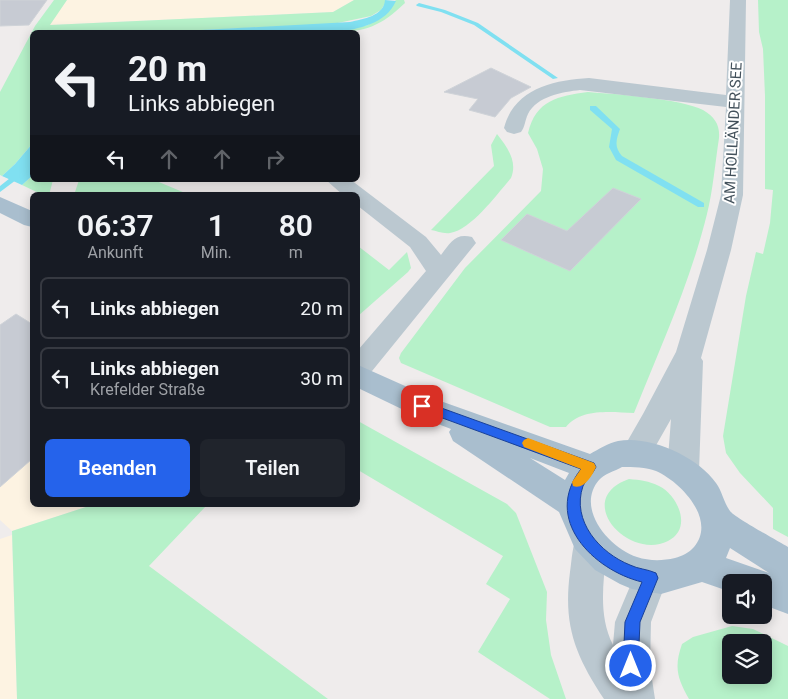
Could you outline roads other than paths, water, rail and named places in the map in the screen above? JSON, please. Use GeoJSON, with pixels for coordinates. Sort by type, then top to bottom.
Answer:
{"type":"FeatureCollection","features":[{"type":"Feature","properties":{"kind":"main road"},"geometry":{"type":"LineString","coordinates":[[5,207],[30,219]]}},
{"type":"Feature","properties":{"kind":"main road"},"geometry":{"type":"LineString","coordinates":[[360,377],[422,406],[590,467]]}},
{"type":"Feature","properties":{"kind":"main road"},"geometry":{"type":"LineString","coordinates":[[422,406],[574,504]]}},
{"type":"Feature","properties":{"kind":"main road"},"geometry":{"type":"LineString","coordinates":[[618,454],[635,454],[651,456],[683,471],[699,485],[710,502],[716,520],[717,537],[711,553],[700,565],[678,576],[651,578],[628,572],[607,560],[590,545],[575,517],[574,504],[578,483],[590,467],[603,459],[618,454]]}},
{"type":"Feature","properties":{"kind":"main road"},"geometry":{"type":"LineString","coordinates":[[716,520],[788,566]]}},
{"type":"Feature","properties":{"kind":"main road"},"geometry":{"type":"LineString","coordinates":[[700,565],[726,574]]}},
{"type":"Feature","properties":{"kind":"main road"},"geometry":{"type":"LineString","coordinates":[[772,591],[788,597]]}},
{"type":"Feature","properties":{"kind":"street","name":"AM HOLLÄNDER SEE"},"geometry":{"type":"LineString","coordinates":[[635,454],[654,423],[690,352],[732,195],[738,0]]}},
{"type":"Feature","properties":{"kind":"street"},"geometry":{"type":"LineString","coordinates":[[514,128],[519,112],[526,104],[546,92],[569,85],[589,84],[736,102]]}},
{"type":"Feature","properties":{"kind":"street"},"geometry":{"type":"LineString","coordinates":[[340,182],[353,192]]}},
{"type":"Feature","properties":{"kind":"street"},"geometry":{"type":"LineString","coordinates":[[360,197],[418,242],[439,270]]}},
{"type":"Feature","properties":{"kind":"street"},"geometry":{"type":"LineString","coordinates":[[360,366],[464,242]]}},
{"type":"Feature","properties":{"kind":"street","name":"AM HOLLÄNDER SEE"},"geometry":{"type":"LineString","coordinates":[[683,471],[690,352]]}},
{"type":"Feature","properties":{"kind":"street"},"geometry":{"type":"LineString","coordinates":[[590,545],[586,600],[587,628],[596,652],[627,699]]}},
{"type":"Feature","properties":{"kind":"street"},"geometry":{"type":"LineString","coordinates":[[636,699],[631,666],[633,622],[651,578]]}},
{"type":"Feature","properties":{"kind":"water"},"geometry":{"type":"Polygon","coordinates":[[[385,0],[396,1],[386,15],[378,20],[371,24],[348,30],[200,30],[350,22],[372,16],[381,10],[385,0]]]}},
{"type":"Feature","properties":{"kind":"water"},"geometry":{"type":"Polygon","coordinates":[[[30,146],[30,178],[22,185],[2,176],[30,146]]]}},
{"type":"Feature","properties":{"kind":"waterway"},"geometry":{"type":"LineString","coordinates":[[419,5],[443,11],[476,24],[555,78]]}},
{"type":"Feature","properties":{"kind":"waterway"},"geometry":{"type":"LineString","coordinates":[[593,108],[616,129],[612,144],[619,158],[701,205]]}},
{"type":"Feature","properties":{"kind":"waterway"},"geometry":{"type":"LineString","coordinates":[[0,190],[30,167]]}}]}
